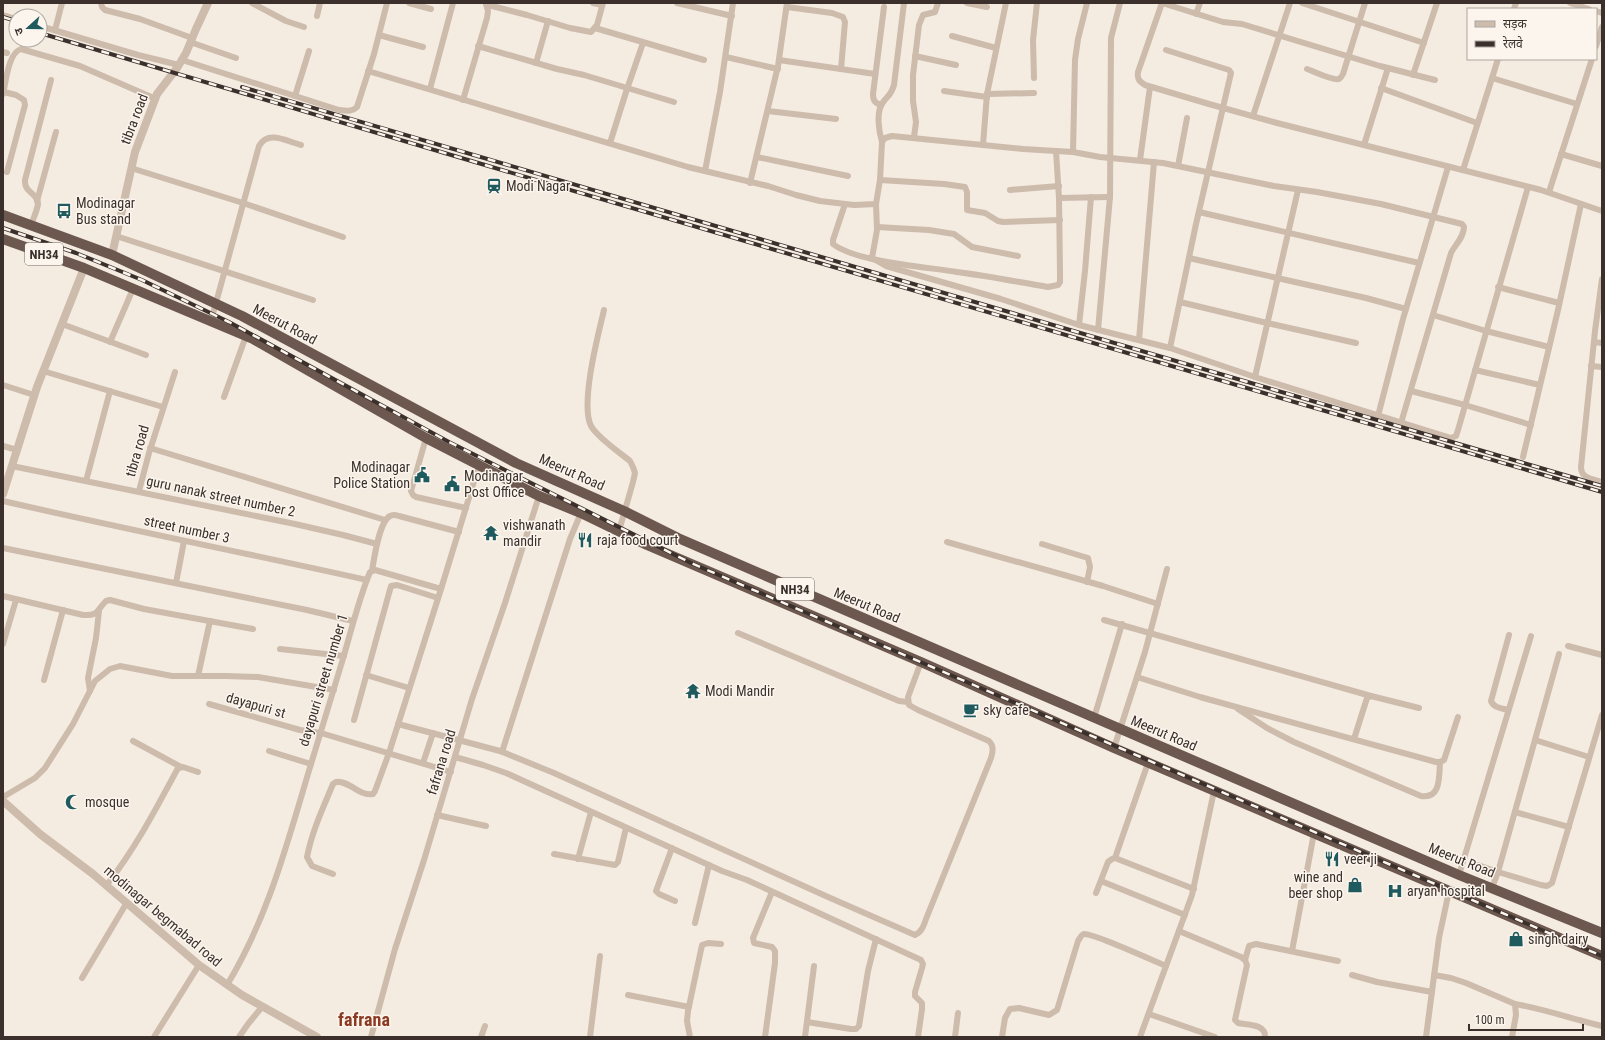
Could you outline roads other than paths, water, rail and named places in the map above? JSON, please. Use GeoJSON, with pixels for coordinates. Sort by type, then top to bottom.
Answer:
{"type":"FeatureCollection","features":[{"type":"Feature","properties":{"kind":"highway","name":"Meerut Road"},"geometry":{"type":"LineString","coordinates":[[3,215],[112,255],[242,316],[516,463],[624,511],[669,534],[1459,875],[1602,933]]}},
{"type":"Feature","properties":{"kind":"highway","name":"Meerut Road"},"geometry":{"type":"LineString","coordinates":[[3,239],[84,268],[246,336],[426,438],[539,496],[581,513],[662,551],[921,662],[1148,763],[1602,956]]}},
{"type":"Feature","properties":{"kind":"highway"},"geometry":{"type":"LineString","coordinates":[[662,551],[669,534]]}},
{"type":"Feature","properties":{"kind":"street"},"geometry":{"type":"LineString","coordinates":[[55,30],[62,3]]}},
{"type":"Feature","properties":{"kind":"street"},"geometry":{"type":"LineString","coordinates":[[101,3],[105,10],[140,19],[236,58]]}},
{"type":"Feature","properties":{"kind":"street","name":"tibra road"},"geometry":{"type":"LineString","coordinates":[[112,255],[135,152],[156,99],[181,63],[208,3]]}},
{"type":"Feature","properties":{"kind":"street"},"geometry":{"type":"LineString","coordinates":[[252,3],[304,27]]}},
{"type":"Feature","properties":{"kind":"street"},"geometry":{"type":"LineString","coordinates":[[317,16],[320,3]]}},
{"type":"Feature","properties":{"kind":"street"},"geometry":{"type":"LineString","coordinates":[[48,28],[138,55],[181,63],[339,110],[348,111],[354,110],[357,107],[387,3]]}},
{"type":"Feature","properties":{"kind":"street"},"geometry":{"type":"LineString","coordinates":[[409,3],[431,9]]}},
{"type":"Feature","properties":{"kind":"street"},"geometry":{"type":"LineString","coordinates":[[430,89],[453,3]]}},
{"type":"Feature","properties":{"kind":"street"},"geometry":{"type":"LineString","coordinates":[[463,100],[488,11],[487,4],[586,32],[591,32],[595,28],[602,4],[593,3]]}},
{"type":"Feature","properties":{"kind":"street"},"geometry":{"type":"LineString","coordinates":[[677,3],[732,16]]}},
{"type":"Feature","properties":{"kind":"street"},"geometry":{"type":"LineString","coordinates":[[705,171],[726,57],[733,3]]}},
{"type":"Feature","properties":{"kind":"street"},"geometry":{"type":"LineString","coordinates":[[872,258],[877,227],[876,204],[880,180],[882,142],[878,126],[881,105],[891,94],[894,86],[904,3]]}},
{"type":"Feature","properties":{"kind":"street"},"geometry":{"type":"LineString","coordinates":[[914,138],[916,122],[912,92],[920,19],[923,15],[935,12],[938,3]]}},
{"type":"Feature","properties":{"kind":"street"},"geometry":{"type":"LineString","coordinates":[[967,3],[987,7]]}},
{"type":"Feature","properties":{"kind":"street"},"geometry":{"type":"LineString","coordinates":[[983,145],[987,95],[1006,3]]}},
{"type":"Feature","properties":{"kind":"street"},"geometry":{"type":"LineString","coordinates":[[1034,78],[1033,40],[1037,3]]}},
{"type":"Feature","properties":{"kind":"street"},"geometry":{"type":"LineString","coordinates":[[1072,152],[1075,60],[1078,39],[1087,3]]}},
{"type":"Feature","properties":{"kind":"street"},"geometry":{"type":"LineString","coordinates":[[1098,330],[1110,197],[1111,38],[1120,3]]}},
{"type":"Feature","properties":{"kind":"street"},"geometry":{"type":"LineString","coordinates":[[1435,80],[1388,68],[1242,24],[1223,22],[1162,3],[1137,77],[1140,82],[1150,86],[1222,108],[1549,192],[1602,211]]}},
{"type":"Feature","properties":{"kind":"street"},"geometry":{"type":"LineString","coordinates":[[1196,14],[1200,3]]}},
{"type":"Feature","properties":{"kind":"street"},"geometry":{"type":"LineString","coordinates":[[1253,116],[1290,3]]}},
{"type":"Feature","properties":{"kind":"street"},"geometry":{"type":"LineString","coordinates":[[1302,3],[1424,43]]}},
{"type":"Feature","properties":{"kind":"street"},"geometry":{"type":"LineString","coordinates":[[1307,69],[1338,80],[1343,74],[1365,3]]}},
{"type":"Feature","properties":{"kind":"street"},"geometry":{"type":"LineString","coordinates":[[1414,75],[1437,3]]}},
{"type":"Feature","properties":{"kind":"street"},"geometry":{"type":"LineString","coordinates":[[1570,3],[1586,8]]}},
{"type":"Feature","properties":{"kind":"street"},"geometry":{"type":"LineString","coordinates":[[750,182],[778,69],[787,5],[832,13],[843,17],[845,22],[842,69]]}},
{"type":"Feature","properties":{"kind":"street"},"geometry":{"type":"LineString","coordinates":[[881,105],[873,100],[884,6]]}},
{"type":"Feature","properties":{"kind":"street"},"geometry":{"type":"LineString","coordinates":[[536,63],[548,21]]}},
{"type":"Feature","properties":{"kind":"street"},"geometry":{"type":"LineString","coordinates":[[595,28],[704,60]]}},
{"type":"Feature","properties":{"kind":"street"},"geometry":{"type":"LineString","coordinates":[[1597,43],[1602,28]]}},
{"type":"Feature","properties":{"kind":"street"},"geometry":{"type":"LineString","coordinates":[[379,35],[423,47]]}},
{"type":"Feature","properties":{"kind":"street"},"geometry":{"type":"LineString","coordinates":[[952,36],[996,48]]}},
{"type":"Feature","properties":{"kind":"street"},"geometry":{"type":"LineString","coordinates":[[610,143],[643,43]]}},
{"type":"Feature","properties":{"kind":"street"},"geometry":{"type":"LineString","coordinates":[[478,46],[584,75],[674,102]]}},
{"type":"Feature","properties":{"kind":"street"},"geometry":{"type":"LineString","coordinates":[[7,172],[25,105],[24,100],[21,98],[3,93],[13,53],[21,49],[80,66],[156,99]]}},
{"type":"Feature","properties":{"kind":"street"},"geometry":{"type":"LineString","coordinates":[[1166,50],[1230,70],[1231,73],[1222,108],[1170,348]]}},
{"type":"Feature","properties":{"kind":"street"},"geometry":{"type":"LineString","coordinates":[[295,96],[309,51]]}},
{"type":"Feature","properties":{"kind":"street"},"geometry":{"type":"LineString","coordinates":[[915,56],[956,65]]}},
{"type":"Feature","properties":{"kind":"street"},"geometry":{"type":"LineString","coordinates":[[726,57],[778,69]]}},
{"type":"Feature","properties":{"kind":"street"},"geometry":{"type":"LineString","coordinates":[[779,60],[875,74]]}},
{"type":"Feature","properties":{"kind":"street"},"geometry":{"type":"LineString","coordinates":[[1462,170],[1498,60]]}},
{"type":"Feature","properties":{"kind":"street"},"geometry":{"type":"LineString","coordinates":[[1549,192],[1592,60]]}},
{"type":"Feature","properties":{"kind":"street"},"geometry":{"type":"LineString","coordinates":[[1364,145],[1388,68]]}},
{"type":"Feature","properties":{"kind":"street"},"geometry":{"type":"LineString","coordinates":[[368,71],[705,171],[820,201],[868,206],[876,204]]}},
{"type":"Feature","properties":{"kind":"street"},"geometry":{"type":"LineString","coordinates":[[1492,78],[1577,104]]}},
{"type":"Feature","properties":{"kind":"street"},"geometry":{"type":"LineString","coordinates":[[37,201],[36,197],[24,186],[51,80]]}},
{"type":"Feature","properties":{"kind":"street"},"geometry":{"type":"LineString","coordinates":[[1140,160],[1150,86]]}},
{"type":"Feature","properties":{"kind":"street"},"geometry":{"type":"LineString","coordinates":[[1381,88],[1477,123]]}},
{"type":"Feature","properties":{"kind":"street"},"geometry":{"type":"LineString","coordinates":[[944,91],[987,95],[1034,93]]}},
{"type":"Feature","properties":{"kind":"street"},"geometry":{"type":"LineString","coordinates":[[768,111],[836,119]]}},
{"type":"Feature","properties":{"kind":"street"},"geometry":{"type":"LineString","coordinates":[[1178,166],[1187,118]]}},
{"type":"Feature","properties":{"kind":"street"},"geometry":{"type":"LineString","coordinates":[[31,225],[37,209],[37,201],[56,132]]}},
{"type":"Feature","properties":{"kind":"street"},"geometry":{"type":"LineString","coordinates":[[882,142],[885,138],[892,136],[1056,152],[1072,152],[1111,158],[1140,160],[1381,204],[1432,218],[1462,224],[1464,231],[1457,246],[1451,254],[1401,423]]}},
{"type":"Feature","properties":{"kind":"street"},"geometry":{"type":"LineString","coordinates":[[211,321],[259,146],[262,140],[274,137],[301,145]]}},
{"type":"Feature","properties":{"kind":"street"},"geometry":{"type":"LineString","coordinates":[[845,204],[833,240],[833,244],[838,248],[894,263],[1052,287],[1058,286],[1060,282],[1060,220],[1056,152]]}},
{"type":"Feature","properties":{"kind":"street"},"geometry":{"type":"LineString","coordinates":[[1561,154],[1602,166]]}},
{"type":"Feature","properties":{"kind":"street"},"geometry":{"type":"LineString","coordinates":[[757,158],[848,176]]}},
{"type":"Feature","properties":{"kind":"street"},"geometry":{"type":"LineString","coordinates":[[1139,340],[1154,162]]}},
{"type":"Feature","properties":{"kind":"street"},"geometry":{"type":"LineString","coordinates":[[1378,416],[1406,309],[1448,167]]}},
{"type":"Feature","properties":{"kind":"street"},"geometry":{"type":"LineString","coordinates":[[131,168],[243,203],[343,237]]}},
{"type":"Feature","properties":{"kind":"street"},"geometry":{"type":"LineString","coordinates":[[880,180],[938,183],[965,187],[967,192],[967,210],[985,213],[998,221],[1060,220]]}},
{"type":"Feature","properties":{"kind":"street"},"geometry":{"type":"LineString","coordinates":[[1010,190],[1058,186]]}},
{"type":"Feature","properties":{"kind":"street"},"geometry":{"type":"LineString","coordinates":[[872,258],[886,266],[1001,299],[1079,325],[1170,348],[1254,377],[1454,438],[1458,430],[1528,187]]}},
{"type":"Feature","properties":{"kind":"street"},"geometry":{"type":"LineString","coordinates":[[1254,377],[1298,190]]}},
{"type":"Feature","properties":{"kind":"street"},"geometry":{"type":"LineString","coordinates":[[1079,325],[1091,197]]}},
{"type":"Feature","properties":{"kind":"street"},"geometry":{"type":"LineString","coordinates":[[1059,198],[1110,197]]}},
{"type":"Feature","properties":{"kind":"street"},"geometry":{"type":"LineString","coordinates":[[1523,456],[1581,204]]}},
{"type":"Feature","properties":{"kind":"street"},"geometry":{"type":"LineString","coordinates":[[1199,212],[1419,263]]}},
{"type":"Feature","properties":{"kind":"street"},"geometry":{"type":"LineString","coordinates":[[877,227],[929,230],[954,234],[972,247],[1018,256]]}},
{"type":"Feature","properties":{"kind":"street"},"geometry":{"type":"LineString","coordinates":[[116,236],[313,300]]}},
{"type":"Feature","properties":{"kind":"street"},"geometry":{"type":"LineString","coordinates":[[1189,258],[1366,298],[1406,309]]}},
{"type":"Feature","properties":{"kind":"street"},"geometry":{"type":"LineString","coordinates":[[3,494],[34,395],[84,268]]}},
{"type":"Feature","properties":{"kind":"street"},"geometry":{"type":"LineString","coordinates":[[1602,279],[1591,366],[1581,473],[1584,476],[1602,482]]}},
{"type":"Feature","properties":{"kind":"street"},"geometry":{"type":"LineString","coordinates":[[1498,287],[1559,304]]}},
{"type":"Feature","properties":{"kind":"street"},"geometry":{"type":"LineString","coordinates":[[110,342],[133,288]]}},
{"type":"Feature","properties":{"kind":"street"},"geometry":{"type":"LineString","coordinates":[[1180,302],[1356,342]]}},
{"type":"Feature","properties":{"kind":"street"},"geometry":{"type":"LineString","coordinates":[[604,310],[591,365],[588,415],[590,424],[595,431],[630,461],[635,473],[619,531]]}},
{"type":"Feature","properties":{"kind":"street"},"geometry":{"type":"LineString","coordinates":[[1433,315],[1486,331],[1549,347]]}},
{"type":"Feature","properties":{"kind":"street"},"geometry":{"type":"LineString","coordinates":[[62,324],[146,355]]}},
{"type":"Feature","properties":{"kind":"street"},"geometry":{"type":"LineString","coordinates":[[224,397],[246,336]]}},
{"type":"Feature","properties":{"kind":"street"},"geometry":{"type":"LineString","coordinates":[[1594,342],[1602,343]]}},
{"type":"Feature","properties":{"kind":"street"},"geometry":{"type":"LineString","coordinates":[[1591,366],[1602,367]]}},
{"type":"Feature","properties":{"kind":"street"},"geometry":{"type":"LineString","coordinates":[[1475,370],[1540,385]]}},
{"type":"Feature","properties":{"kind":"street"},"geometry":{"type":"LineString","coordinates":[[43,371],[164,407]]}},
{"type":"Feature","properties":{"kind":"street","name":"tibra road"},"geometry":{"type":"LineString","coordinates":[[139,491],[150,448],[175,372]]}},
{"type":"Feature","properties":{"kind":"street"},"geometry":{"type":"LineString","coordinates":[[3,385],[34,395]]}},
{"type":"Feature","properties":{"kind":"street"},"geometry":{"type":"LineString","coordinates":[[1411,390],[1531,425]]}},
{"type":"Feature","properties":{"kind":"street"},"geometry":{"type":"LineString","coordinates":[[86,481],[110,391]]}},
{"type":"Feature","properties":{"kind":"street"},"geometry":{"type":"LineString","coordinates":[[426,438],[411,491],[413,495],[416,497],[466,508]]}},
{"type":"Feature","properties":{"kind":"street"},"geometry":{"type":"LineString","coordinates":[[3,446],[17,450]]}},
{"type":"Feature","properties":{"kind":"street"},"geometry":{"type":"LineString","coordinates":[[150,448],[386,520],[388,517],[393,515],[459,532]]}},
{"type":"Feature","properties":{"kind":"street"},"geometry":{"type":"LineString","coordinates":[[333,874],[312,866],[307,857],[312,836],[333,784],[339,781],[367,794],[373,794],[389,753],[480,465]]}},
{"type":"Feature","properties":{"kind":"street","name":"guru nanak street number 2"},"geometry":{"type":"LineString","coordinates":[[12,466],[139,491],[336,533],[377,544]]}},
{"type":"Feature","properties":{"kind":"street","name":"fafrana road"},"geometry":{"type":"LineString","coordinates":[[371,1037],[395,948],[438,815],[472,699],[505,603],[539,496]]}},
{"type":"Feature","properties":{"kind":"street","name":"street number 3"},"geometry":{"type":"LineString","coordinates":[[3,500],[367,580]]}},
{"type":"Feature","properties":{"kind":"street"},"geometry":{"type":"LineString","coordinates":[[502,752],[570,539],[581,513]]}},
{"type":"Feature","properties":{"kind":"street","name":"dayapuri street number 1"},"geometry":{"type":"LineString","coordinates":[[227,985],[251,941],[263,914],[293,826],[353,621],[370,572],[372,571],[377,544],[386,520]]}},
{"type":"Feature","properties":{"kind":"street"},"geometry":{"type":"LineString","coordinates":[[176,583],[184,541]]}},
{"type":"Feature","properties":{"kind":"street"},"geometry":{"type":"LineString","coordinates":[[947,542],[1158,604]]}},
{"type":"Feature","properties":{"kind":"street"},"geometry":{"type":"LineString","coordinates":[[1042,544],[1088,558],[1090,567],[1086,582]]}},
{"type":"Feature","properties":{"kind":"street"},"geometry":{"type":"LineString","coordinates":[[3,548],[353,621]]}},
{"type":"Feature","properties":{"kind":"street"},"geometry":{"type":"LineString","coordinates":[[1114,748],[1137,677],[1167,569]]}},
{"type":"Feature","properties":{"kind":"street"},"geometry":{"type":"LineString","coordinates":[[372,571],[375,570],[441,589]]}},
{"type":"Feature","properties":{"kind":"street"},"geometry":{"type":"LineString","coordinates":[[354,720],[391,586],[397,585],[438,598]]}},
{"type":"Feature","properties":{"kind":"street"},"geometry":{"type":"LineString","coordinates":[[3,596],[92,616],[99,611],[106,601],[110,600],[144,609],[253,629]]}},
{"type":"Feature","properties":{"kind":"street"},"geometry":{"type":"LineString","coordinates":[[3,644],[16,600]]}},
{"type":"Feature","properties":{"kind":"street"},"geometry":{"type":"LineString","coordinates":[[44,680],[62,610]]}},
{"type":"Feature","properties":{"kind":"street"},"geometry":{"type":"LineString","coordinates":[[90,691],[88,678],[96,638],[99,611]]}},
{"type":"Feature","properties":{"kind":"street"},"geometry":{"type":"LineString","coordinates":[[1104,620],[1371,696],[1420,708]]}},
{"type":"Feature","properties":{"kind":"street"},"geometry":{"type":"LineString","coordinates":[[198,676],[210,621]]}},
{"type":"Feature","properties":{"kind":"street"},"geometry":{"type":"LineString","coordinates":[[1094,718],[1122,624]]}},
{"type":"Feature","properties":{"kind":"street"},"geometry":{"type":"LineString","coordinates":[[398,724],[433,732],[502,752],[554,773],[915,935],[922,929],[992,758],[993,745],[990,741],[918,710],[911,706],[908,702],[899,701],[738,633]]}},
{"type":"Feature","properties":{"kind":"street"},"geometry":{"type":"LineString","coordinates":[[1508,710],[1493,705],[1491,701],[1509,635]]}},
{"type":"Feature","properties":{"kind":"street"},"geometry":{"type":"LineString","coordinates":[[1459,875],[1531,636]]}},
{"type":"Feature","properties":{"kind":"street"},"geometry":{"type":"LineString","coordinates":[[1568,646],[1602,656]]}},
{"type":"Feature","properties":{"kind":"street"},"geometry":{"type":"LineString","coordinates":[[280,649],[344,656]]}},
{"type":"Feature","properties":{"kind":"street"},"geometry":{"type":"LineString","coordinates":[[1492,888],[1498,872],[1559,654]]}},
{"type":"Feature","properties":{"kind":"street"},"geometry":{"type":"LineString","coordinates":[[908,702],[908,697],[921,662]]}},
{"type":"Feature","properties":{"kind":"street"},"geometry":{"type":"LineString","coordinates":[[3,797],[34,778],[45,768],[73,724],[90,691],[99,678],[115,666],[172,676],[258,677],[334,690]]}},
{"type":"Feature","properties":{"kind":"street"},"geometry":{"type":"LineString","coordinates":[[366,675],[409,688]]}},
{"type":"Feature","properties":{"kind":"street"},"geometry":{"type":"LineString","coordinates":[[1137,677],[1233,706],[1423,759],[1440,762]]}},
{"type":"Feature","properties":{"kind":"street"},"geometry":{"type":"LineString","coordinates":[[1354,739],[1365,702],[1367,698],[1371,696]]}},
{"type":"Feature","properties":{"kind":"street","name":"dayapuri st"},"geometry":{"type":"LineString","coordinates":[[209,704],[300,730],[321,733],[451,772]]}},
{"type":"Feature","properties":{"kind":"street"},"geometry":{"type":"LineString","coordinates":[[1233,706],[1267,728],[1294,742],[1421,796],[1427,797],[1436,791],[1440,762],[1444,760],[1458,717]]}},
{"type":"Feature","properties":{"kind":"street"},"geometry":{"type":"LineString","coordinates":[[1478,865],[1541,885],[1550,885],[1554,879],[1602,715]]}},
{"type":"Feature","properties":{"kind":"street"},"geometry":{"type":"LineString","coordinates":[[423,763],[433,732]]}},
{"type":"Feature","properties":{"kind":"street"},"geometry":{"type":"LineString","coordinates":[[1535,740],[1589,757]]}},
{"type":"Feature","properties":{"kind":"street"},"geometry":{"type":"LineString","coordinates":[[134,741],[181,766],[198,772]]}},
{"type":"Feature","properties":{"kind":"street"},"geometry":{"type":"LineString","coordinates":[[269,751],[311,764]]}},
{"type":"Feature","properties":{"kind":"street"},"geometry":{"type":"LineString","coordinates":[[455,757],[483,765],[506,774],[921,960],[923,964],[915,992],[915,996],[922,1004],[918,1037]]}},
{"type":"Feature","properties":{"kind":"street"},"geometry":{"type":"LineString","coordinates":[[1096,893],[1108,862],[1115,858],[1148,763]]}},
{"type":"Feature","properties":{"kind":"street"},"geometry":{"type":"LineString","coordinates":[[106,886],[123,864],[144,831],[178,768],[181,766]]}},
{"type":"Feature","properties":{"kind":"street"},"geometry":{"type":"LineString","coordinates":[[1140,1037],[1194,889],[1214,791]]}},
{"type":"Feature","properties":{"kind":"street","name":"modinagar begmabad road"},"geometry":{"type":"LineString","coordinates":[[3,801],[40,834],[106,886],[199,965],[262,1007],[317,1037]]}},
{"type":"Feature","properties":{"kind":"street"},"geometry":{"type":"LineString","coordinates":[[578,859],[591,812]]}},
{"type":"Feature","properties":{"kind":"street"},"geometry":{"type":"LineString","coordinates":[[1515,812],[1569,827]]}},
{"type":"Feature","properties":{"kind":"street"},"geometry":{"type":"LineString","coordinates":[[438,815],[486,826]]}},
{"type":"Feature","properties":{"kind":"street"},"geometry":{"type":"LineString","coordinates":[[554,854],[613,865],[616,864],[626,828]]}},
{"type":"Feature","properties":{"kind":"street"},"geometry":{"type":"LineString","coordinates":[[1292,951],[1314,833]]}},
{"type":"Feature","properties":{"kind":"street"},"geometry":{"type":"LineString","coordinates":[[672,848],[656,891],[659,894],[675,901]]}},
{"type":"Feature","properties":{"kind":"street"},"geometry":{"type":"LineString","coordinates":[[1115,858],[1194,889]]}},
{"type":"Feature","properties":{"kind":"street"},"geometry":{"type":"LineString","coordinates":[[695,923],[709,865]]}},
{"type":"Feature","properties":{"kind":"street"},"geometry":{"type":"LineString","coordinates":[[1101,881],[1185,915]]}},
{"type":"Feature","properties":{"kind":"street"},"geometry":{"type":"LineString","coordinates":[[1426,1037],[1439,938],[1449,891]]}},
{"type":"Feature","properties":{"kind":"street"},"geometry":{"type":"LineString","coordinates":[[765,1037],[775,963],[775,951],[772,947],[754,943],[753,938],[772,892]]}},
{"type":"Feature","properties":{"kind":"street"},"geometry":{"type":"LineString","coordinates":[[82,978],[126,904]]}},
{"type":"Feature","properties":{"kind":"street"},"geometry":{"type":"LineString","coordinates":[[1179,931],[1245,960]]}},
{"type":"Feature","properties":{"kind":"street"},"geometry":{"type":"LineString","coordinates":[[1002,1037],[1005,1018],[1010,1009],[1019,1008],[1049,1015],[1057,1010],[1078,941],[1081,936],[1085,934],[1166,966]]}},
{"type":"Feature","properties":{"kind":"street"},"geometry":{"type":"LineString","coordinates":[[807,1022],[851,1029],[856,1029],[859,1026],[868,971],[876,939]]}},
{"type":"Feature","properties":{"kind":"street"},"geometry":{"type":"LineString","coordinates":[[690,1037],[687,1020],[702,946],[706,943],[721,944]]}},
{"type":"Feature","properties":{"kind":"street"},"geometry":{"type":"LineString","coordinates":[[1265,1037],[1266,1032],[1263,1028],[1238,1023],[1235,1020],[1246,965],[1245,960],[1249,946],[1252,944],[1338,961]]}},
{"type":"Feature","properties":{"kind":"street"},"geometry":{"type":"LineString","coordinates":[[590,1037],[600,956]]}},
{"type":"Feature","properties":{"kind":"street"},"geometry":{"type":"LineString","coordinates":[[154,1037],[199,965]]}},
{"type":"Feature","properties":{"kind":"street"},"geometry":{"type":"LineString","coordinates":[[805,1037],[814,966]]}},
{"type":"Feature","properties":{"kind":"street"},"geometry":{"type":"LineString","coordinates":[[1352,975],[1378,982],[1432,992]]}},
{"type":"Feature","properties":{"kind":"street"},"geometry":{"type":"LineString","coordinates":[[1434,975],[1451,978],[1466,983],[1515,1004],[1541,1009],[1566,1018],[1602,1026]]}},
{"type":"Feature","properties":{"kind":"street"},"geometry":{"type":"LineString","coordinates":[[628,995],[689,1007]]}},
{"type":"Feature","properties":{"kind":"street"},"geometry":{"type":"LineString","coordinates":[[1512,1037],[1516,1015],[1515,1004]]}},
{"type":"Feature","properties":{"kind":"street"},"geometry":{"type":"LineString","coordinates":[[239,1037],[262,1007]]}},
{"type":"Feature","properties":{"kind":"street"},"geometry":{"type":"LineString","coordinates":[[955,1037],[958,1013]]}},
{"type":"Feature","properties":{"kind":"street"},"geometry":{"type":"LineString","coordinates":[[1149,1014],[1216,1037]]}},
{"type":"Feature","properties":{"kind":"street"},"geometry":{"type":"LineString","coordinates":[[481,1037],[485,1026]]}},
{"type":"Feature","properties":{"kind":"railway"},"geometry":{"type":"LineString","coordinates":[[3,17],[8,19]]}},
{"type":"Feature","properties":{"kind":"railway"},"geometry":{"type":"LineString","coordinates":[[48,35],[1602,492]]}},
{"type":"Feature","properties":{"kind":"railway"},"geometry":{"type":"LineString","coordinates":[[242,87],[1602,486]]}},
{"type":"Feature","properties":{"kind":"railway"},"geometry":{"type":"LineString","coordinates":[[3,228],[76,253],[142,280],[229,322],[449,442],[691,563],[1602,956]]}},
{"type":"Feature","properties":{"kind":"place","name":"Modi Nagar"},"geometry":{"type":"Point","coordinates":[494,186]}},
{"type":"Feature","properties":{"kind":"place","name":"Modinagar Bus stand"},"geometry":{"type":"Point","coordinates":[64,211]}},
{"type":"Feature","properties":{"kind":"place","name":"Modinagar Police Station"},"geometry":{"type":"Point","coordinates":[422,475]}},
{"type":"Feature","properties":{"kind":"place","name":"Modinagar Post Office"},"geometry":{"type":"Point","coordinates":[452,484]}},
{"type":"Feature","properties":{"kind":"place","name":"vishwanath mandir"},"geometry":{"type":"Point","coordinates":[491,533]}},
{"type":"Feature","properties":{"kind":"place","name":"raja food court"},"geometry":{"type":"Point","coordinates":[585,540]}},
{"type":"Feature","properties":{"kind":"place","name":"Modi Mandir"},"geometry":{"type":"Point","coordinates":[693,691]}},
{"type":"Feature","properties":{"kind":"place","name":"sky cafe"},"geometry":{"type":"Point","coordinates":[971,710]}},
{"type":"Feature","properties":{"kind":"place","name":"mosque"},"geometry":{"type":"Point","coordinates":[73,802]}},
{"type":"Feature","properties":{"kind":"place","name":"veer ji"},"geometry":{"type":"Point","coordinates":[1332,859]}},
{"type":"Feature","properties":{"kind":"place","name":"wine and beer shop"},"geometry":{"type":"Point","coordinates":[1355,885]}},
{"type":"Feature","properties":{"kind":"place","name":"aryan hospital"},"geometry":{"type":"Point","coordinates":[1395,891]}},
{"type":"Feature","properties":{"kind":"place","name":"singh dairy"},"geometry":{"type":"Point","coordinates":[1516,939]}},
{"type":"Feature","properties":{"kind":"district","name":"fafrana"},"geometry":{"type":"Point","coordinates":[364,1020]}}]}
